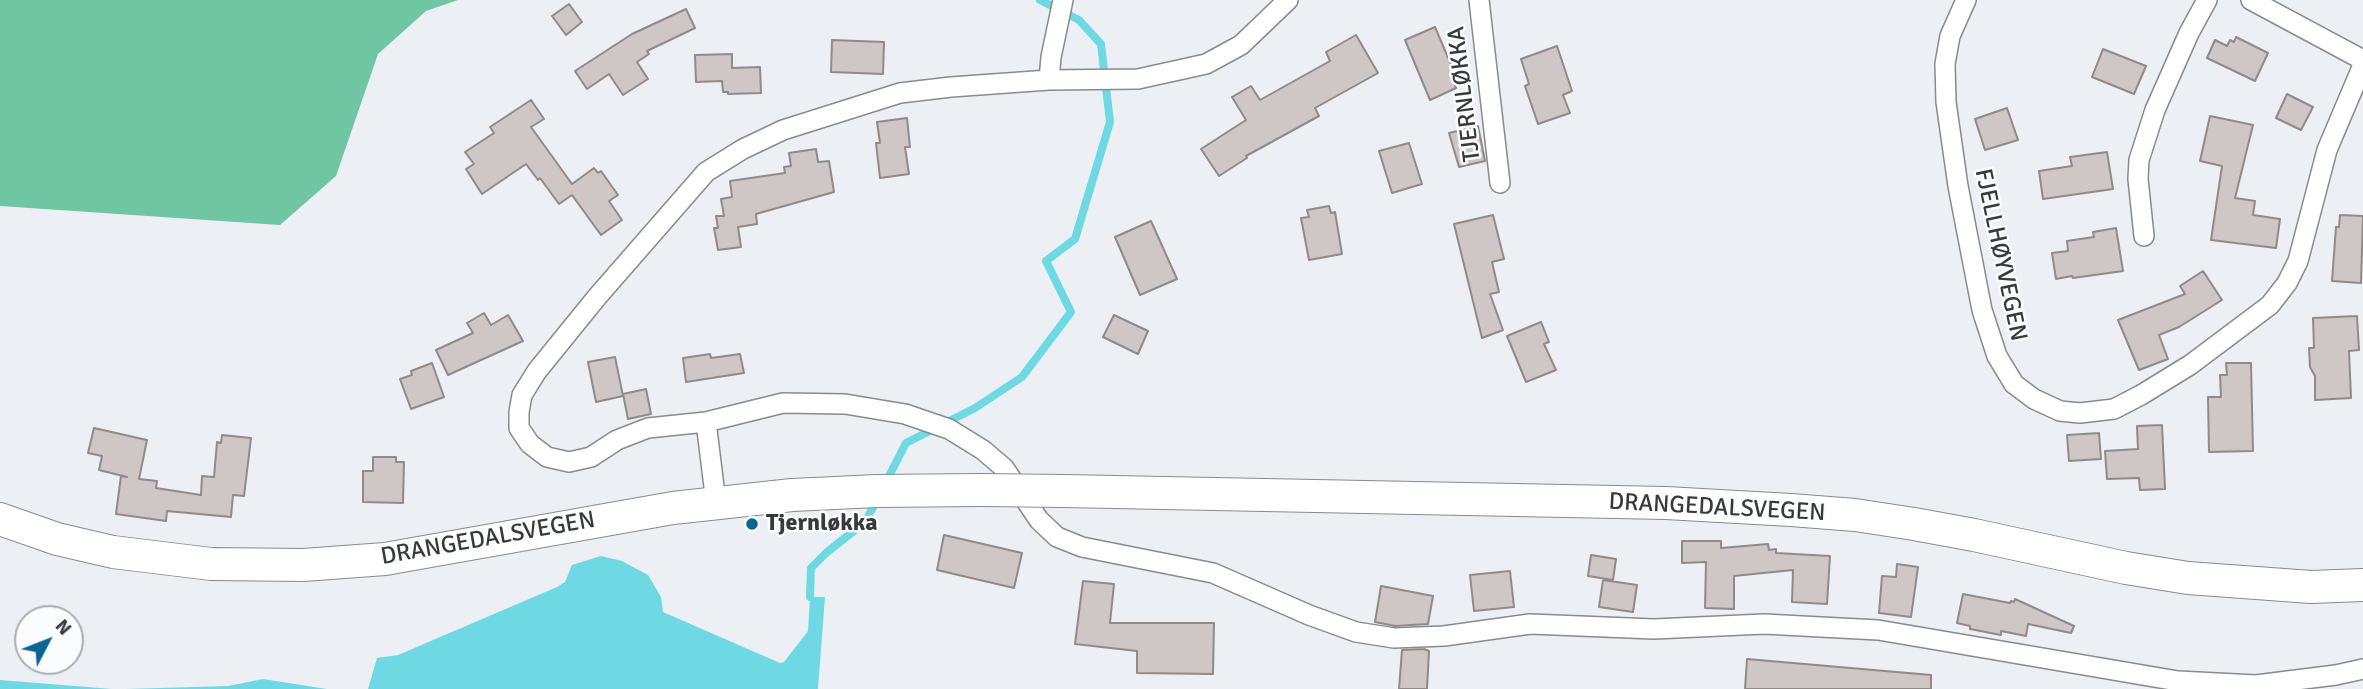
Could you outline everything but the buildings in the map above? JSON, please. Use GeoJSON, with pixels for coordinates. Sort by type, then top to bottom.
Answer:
{"type":"FeatureCollection","features":[{"type":"Feature","properties":{"kind":"main road","name":"DRANGEDALSVEGEN"},"geometry":{"type":"LineString","coordinates":[[0,519],[57,539],[113,552],[211,564],[303,565],[385,559],[623,516],[716,503],[853,492],[1064,491],[1666,503],[1855,515],[1914,524],[2126,568],[2188,578],[2311,587],[2363,586]]}},
{"type":"Feature","properties":{"kind":"street"},"geometry":{"type":"LineString","coordinates":[[1049,80],[1063,0]]}},
{"type":"Feature","properties":{"kind":"street"},"geometry":{"type":"LineString","coordinates":[[1288,0],[1241,45],[1206,64],[1138,79],[1049,80],[901,93],[783,130],[743,149],[706,172],[597,297],[537,371],[522,396],[519,428],[530,443],[547,457],[569,462],[591,457],[617,440],[648,428],[705,422],[783,403],[845,404],[905,414],[949,429],[983,450],[1004,468],[1039,520],[1057,537],[1082,547],[1213,573],[1309,615],[1356,632],[1394,638],[1444,636],[1530,624],[1654,629],[1764,624],[1878,629],[2178,681],[2256,685],[2336,676],[2363,669]]}},
{"type":"Feature","properties":{"kind":"street","name":"TJERNLØKKA"},"geometry":{"type":"LineString","coordinates":[[1479,0],[1500,183]]}},
{"type":"Feature","properties":{"kind":"street","name":"FJELLHØYVEGEN"},"geometry":{"type":"LineString","coordinates":[[1966,0],[1950,36],[1945,64],[1946,103],[1958,186],[1982,310],[1997,356],[2014,384],[2034,399],[2060,411],[2080,413],[2114,409],[2190,365],[2270,304],[2287,283],[2298,261],[2327,150],[2363,63],[2251,0]]}},
{"type":"Feature","properties":{"kind":"street"},"geometry":{"type":"LineString","coordinates":[[2144,236],[2138,179],[2139,160],[2155,110],[2189,33],[2207,0]]}},
{"type":"Feature","properties":{"kind":"street"},"geometry":{"type":"LineString","coordinates":[[705,422],[716,503]]}},
{"type":"Feature","properties":{"kind":"green space"},"geometry":{"type":"Polygon","coordinates":[[[0,0],[458,0],[426,11],[378,54],[336,176],[280,225],[0,206],[0,0]]]}},
{"type":"Feature","properties":{"kind":"water"},"geometry":{"type":"Polygon","coordinates":[[[601,556],[622,561],[648,575],[661,597],[663,612],[780,663],[784,662],[808,631],[810,597],[825,597],[818,689],[368,689],[377,658],[398,655],[557,587],[565,582],[572,565],[601,556]]]}},
{"type":"Feature","properties":{"kind":"water"},"geometry":{"type":"Polygon","coordinates":[[[263,679],[327,689],[126,689],[228,686],[263,679]]]}},
{"type":"Feature","properties":{"kind":"water"},"geometry":{"type":"Polygon","coordinates":[[[0,680],[112,689],[0,689],[0,680]]]}},
{"type":"Feature","properties":{"kind":"waterway"},"geometry":{"type":"LineString","coordinates":[[886,482],[906,443],[975,408],[1022,377],[1071,312],[1046,261],[1075,239],[1110,122],[1101,44],[1079,20],[1040,0]]}},
{"type":"Feature","properties":{"kind":"waterway"},"geometry":{"type":"LineString","coordinates":[[810,597],[811,568],[865,522],[877,500]]}},
{"type":"Feature","properties":{"kind":"place","name":"Tjernløkka"},"geometry":{"type":"Point","coordinates":[752,524]}}]}
